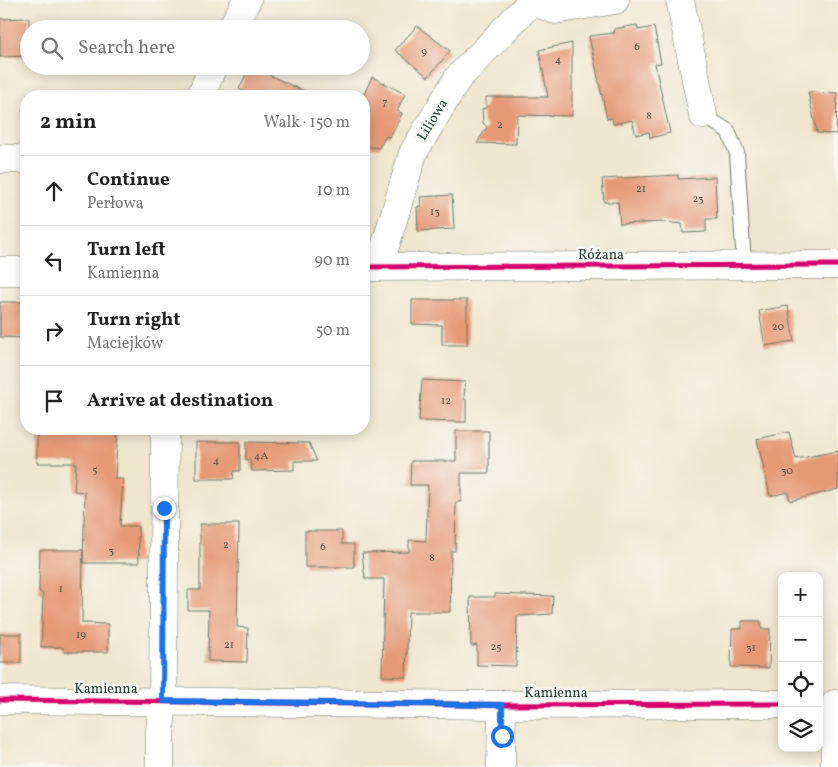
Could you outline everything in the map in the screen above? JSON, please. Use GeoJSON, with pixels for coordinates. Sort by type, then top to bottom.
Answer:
{"type":"FeatureCollection","features":[{"type":"Feature","properties":{"kind":"street"},"geometry":{"type":"LineString","coordinates":[[237,20],[247,0]]}},
{"type":"Feature","properties":{"kind":"street"},"geometry":{"type":"LineString","coordinates":[[533,1],[556,10],[615,0]]}},
{"type":"Feature","properties":{"kind":"street"},"geometry":{"type":"LineString","coordinates":[[680,0],[703,115]]}},
{"type":"Feature","properties":{"kind":"street","name":"Liliowa"},"geometry":{"type":"LineString","coordinates":[[374,266],[384,250],[413,153],[458,78],[533,1]]}},
{"type":"Feature","properties":{"kind":"street"},"geometry":{"type":"LineString","coordinates":[[203,90],[209,75]]}},
{"type":"Feature","properties":{"kind":"street"},"geometry":{"type":"LineString","coordinates":[[0,159],[20,159]]}},
{"type":"Feature","properties":{"kind":"street","name":"Różana"},"geometry":{"type":"LineString","coordinates":[[374,266],[838,265]]}},
{"type":"Feature","properties":{"kind":"street"},"geometry":{"type":"LineString","coordinates":[[0,271],[20,271]]}},
{"type":"Feature","properties":{"kind":"street"},"geometry":{"type":"LineString","coordinates":[[160,767],[160,730],[163,701],[165,435]]}},
{"type":"Feature","properties":{"kind":"street","name":"Kamienna"},"geometry":{"type":"LineString","coordinates":[[0,700],[502,705],[778,704]]}},
{"type":"Feature","properties":{"kind":"street"},"geometry":{"type":"LineString","coordinates":[[831,704],[835,767]]}},
{"type":"Feature","properties":{"kind":"street"},"geometry":{"type":"LineString","coordinates":[[501,767],[502,705]]}},
{"type":"Feature","properties":{"kind":"lane"},"geometry":{"type":"LineString","coordinates":[[703,115],[728,132],[736,153],[744,265]]}},
{"type":"Feature","properties":{"kind":"building"},"geometry":{"type":"Polygon","coordinates":[[[29,18],[29,20],[20,20],[20,56],[0,57],[0,19],[29,18]]]}},
{"type":"Feature","properties":{"kind":"building"},"geometry":{"type":"Polygon","coordinates":[[[637,25],[638,30],[654,27],[661,63],[655,64],[670,133],[650,138],[649,132],[636,135],[632,120],[613,124],[612,118],[607,119],[589,36],[615,33],[614,29],[637,25]]]}},
{"type":"Feature","properties":{"kind":"building"},"geometry":{"type":"Polygon","coordinates":[[[417,26],[450,51],[428,77],[395,50],[417,26]]]}},
{"type":"Feature","properties":{"kind":"building"},"geometry":{"type":"Polygon","coordinates":[[[572,43],[572,116],[517,115],[516,144],[477,143],[487,127],[483,123],[482,109],[486,108],[486,97],[548,97],[539,50],[572,43]]]}},
{"type":"Feature","properties":{"kind":"building"},"geometry":{"type":"Polygon","coordinates":[[[246,75],[269,75],[301,90],[241,90],[239,89],[246,75]]]}},
{"type":"Feature","properties":{"kind":"building"},"geometry":{"type":"Polygon","coordinates":[[[372,77],[405,94],[397,111],[402,113],[396,126],[389,137],[386,136],[379,148],[370,147],[370,90],[366,90],[372,77]]]}},
{"type":"Feature","properties":{"kind":"building"},"geometry":{"type":"Polygon","coordinates":[[[808,92],[837,93],[836,134],[817,133],[808,92]]]}},
{"type":"Feature","properties":{"kind":"building"},"geometry":{"type":"Polygon","coordinates":[[[678,175],[678,179],[715,177],[717,219],[706,219],[706,232],[683,233],[682,224],[665,222],[620,224],[618,202],[604,202],[602,179],[678,175]]]}},
{"type":"Feature","properties":{"kind":"building"},"geometry":{"type":"Polygon","coordinates":[[[452,195],[454,229],[418,231],[417,207],[421,206],[420,197],[452,195]]]}},
{"type":"Feature","properties":{"kind":"building"},"geometry":{"type":"Polygon","coordinates":[[[412,300],[467,300],[467,345],[442,345],[442,325],[412,324],[412,300]]]}},
{"type":"Feature","properties":{"kind":"building"},"geometry":{"type":"Polygon","coordinates":[[[0,302],[20,302],[20,338],[0,337],[0,302]]]}},
{"type":"Feature","properties":{"kind":"building"},"geometry":{"type":"Polygon","coordinates":[[[788,306],[794,341],[765,346],[759,311],[788,306]]]}},
{"type":"Feature","properties":{"kind":"building"},"geometry":{"type":"Polygon","coordinates":[[[422,380],[465,382],[466,422],[419,421],[422,380]]]}},
{"type":"Feature","properties":{"kind":"building"},"geometry":{"type":"Polygon","coordinates":[[[456,431],[489,431],[489,473],[461,473],[461,502],[456,502],[455,551],[451,551],[450,612],[408,612],[406,677],[382,676],[384,579],[365,579],[362,553],[409,552],[409,540],[426,541],[428,485],[410,485],[411,461],[456,461],[456,431]]]}},
{"type":"Feature","properties":{"kind":"building"},"geometry":{"type":"Polygon","coordinates":[[[789,432],[796,459],[838,451],[838,489],[790,501],[788,492],[770,496],[757,439],[789,432]]]}},
{"type":"Feature","properties":{"kind":"building"},"geometry":{"type":"Polygon","coordinates":[[[37,435],[118,435],[115,479],[123,479],[120,526],[138,526],[139,563],[83,563],[85,492],[74,491],[76,463],[37,463],[37,435]]]}},
{"type":"Feature","properties":{"kind":"building"},"geometry":{"type":"Polygon","coordinates":[[[196,442],[240,442],[240,471],[234,471],[233,479],[196,479],[196,442]]]}},
{"type":"Feature","properties":{"kind":"building"},"geometry":{"type":"Polygon","coordinates":[[[246,442],[309,443],[317,461],[294,461],[294,470],[252,471],[250,460],[246,460],[246,442]]]}},
{"type":"Feature","properties":{"kind":"building"},"geometry":{"type":"Polygon","coordinates":[[[200,524],[239,524],[237,627],[248,628],[247,662],[208,661],[209,610],[188,610],[188,590],[200,590],[200,524]]]}},
{"type":"Feature","properties":{"kind":"building"},"geometry":{"type":"Polygon","coordinates":[[[305,531],[342,531],[342,544],[354,544],[354,567],[305,567],[305,531]]]}},
{"type":"Feature","properties":{"kind":"building"},"geometry":{"type":"Polygon","coordinates":[[[40,550],[83,550],[82,623],[108,624],[108,652],[63,652],[63,647],[41,647],[43,594],[39,591],[40,550]]]}},
{"type":"Feature","properties":{"kind":"building"},"geometry":{"type":"Polygon","coordinates":[[[495,594],[553,596],[552,614],[517,616],[516,666],[477,665],[477,645],[471,646],[470,597],[495,597],[495,594]]]}},
{"type":"Feature","properties":{"kind":"building"},"geometry":{"type":"Polygon","coordinates":[[[742,621],[761,621],[761,629],[770,629],[769,668],[731,667],[732,629],[742,629],[742,621]]]}},
{"type":"Feature","properties":{"kind":"building"},"geometry":{"type":"Polygon","coordinates":[[[0,634],[21,634],[21,663],[0,663],[0,634]]]}},
{"type":"Feature","properties":{"kind":"cycle path"},"geometry":{"type":"LineString","coordinates":[[370,267],[838,265]]}},
{"type":"Feature","properties":{"kind":"cycle path"},"geometry":{"type":"LineString","coordinates":[[0,700],[502,705],[778,704]]}},
{"type":"Feature","properties":{"kind":"route"},"geometry":{"type":"LineString","coordinates":[[164,508],[163,701],[502,705],[502,736]]}}]}
